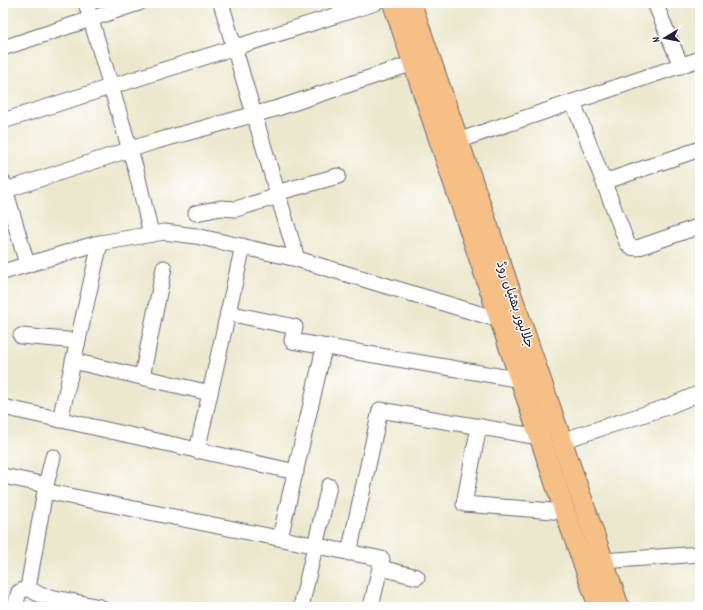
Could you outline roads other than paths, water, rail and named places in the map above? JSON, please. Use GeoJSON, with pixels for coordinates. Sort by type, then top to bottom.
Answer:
{"type":"FeatureCollection","features":[{"type":"Feature","properties":{"kind":"main road","name":"جلالپور بھٹیاں روڈ"},"geometry":{"type":"LineString","coordinates":[[393,3],[539,436],[599,607]]}},
{"type":"Feature","properties":{"kind":"main road","name":"جلالپور بھٹیاں روڈ"},"geometry":{"type":"LineString","coordinates":[[411,3],[457,141],[619,607]]}},
{"type":"Feature","properties":{"kind":"street"},"geometry":{"type":"LineString","coordinates":[[86,3],[130,149],[150,234]]}},
{"type":"Feature","properties":{"kind":"street"},"geometry":{"type":"LineString","coordinates":[[3,48],[139,3]]}},
{"type":"Feature","properties":{"kind":"street"},"geometry":{"type":"LineString","coordinates":[[221,3],[297,259]]}},
{"type":"Feature","properties":{"kind":"street"},"geometry":{"type":"LineString","coordinates":[[3,121],[234,49],[375,3]]}},
{"type":"Feature","properties":{"kind":"street"},"geometry":{"type":"LineString","coordinates":[[655,3],[681,66]]}},
{"type":"Feature","properties":{"kind":"street"},"geometry":{"type":"LineString","coordinates":[[457,141],[700,59]]}},
{"type":"Feature","properties":{"kind":"street"},"geometry":{"type":"LineString","coordinates":[[27,264],[4,188],[130,149],[254,114],[414,63]]}},
{"type":"Feature","properties":{"kind":"street"},"geometry":{"type":"LineString","coordinates":[[573,102],[627,243],[631,247],[637,248],[700,226]]}},
{"type":"Feature","properties":{"kind":"street"},"geometry":{"type":"LineString","coordinates":[[604,182],[700,149]]}},
{"type":"Feature","properties":{"kind":"street"},"geometry":{"type":"LineString","coordinates":[[196,214],[220,208],[236,209],[277,194],[338,176]]}},
{"type":"Feature","properties":{"kind":"street"},"geometry":{"type":"LineString","coordinates":[[3,272],[100,243],[164,232],[196,236],[297,259],[500,320]]}},
{"type":"Feature","properties":{"kind":"street"},"geometry":{"type":"LineString","coordinates":[[60,420],[100,243]]}},
{"type":"Feature","properties":{"kind":"street"},"geometry":{"type":"LineString","coordinates":[[197,450],[243,246]]}},
{"type":"Feature","properties":{"kind":"street"},"geometry":{"type":"LineString","coordinates":[[142,377],[164,268]]}},
{"type":"Feature","properties":{"kind":"street"},"geometry":{"type":"LineString","coordinates":[[228,313],[295,327],[292,341],[324,348],[521,380]]}},
{"type":"Feature","properties":{"kind":"street"},"geometry":{"type":"LineString","coordinates":[[21,336],[78,341]]}},
{"type":"Feature","properties":{"kind":"street"},"geometry":{"type":"LineString","coordinates":[[280,538],[324,348]]}},
{"type":"Feature","properties":{"kind":"street"},"geometry":{"type":"LineString","coordinates":[[73,361],[210,393]]}},
{"type":"Feature","properties":{"kind":"street"},"geometry":{"type":"LineString","coordinates":[[561,441],[667,407],[700,393]]}},
{"type":"Feature","properties":{"kind":"street"},"geometry":{"type":"LineString","coordinates":[[3,407],[296,472]]}},
{"type":"Feature","properties":{"kind":"street"},"geometry":{"type":"LineString","coordinates":[[349,553],[380,410],[539,436]]}},
{"type":"Feature","properties":{"kind":"street"},"geometry":{"type":"LineString","coordinates":[[479,426],[464,504],[565,512]]}},
{"type":"Feature","properties":{"kind":"street"},"geometry":{"type":"LineString","coordinates":[[28,588],[46,488],[54,457]]}},
{"type":"Feature","properties":{"kind":"street"},"geometry":{"type":"LineString","coordinates":[[3,476],[46,488],[349,553],[382,558],[371,607]]}},
{"type":"Feature","properties":{"kind":"street"},"geometry":{"type":"LineString","coordinates":[[301,607],[330,486]]}},
{"type":"Feature","properties":{"kind":"street"},"geometry":{"type":"LineString","coordinates":[[603,561],[700,554]]}},
{"type":"Feature","properties":{"kind":"street"},"geometry":{"type":"LineString","coordinates":[[380,568],[416,577]]}},
{"type":"Feature","properties":{"kind":"street"},"geometry":{"type":"LineString","coordinates":[[28,588],[40,595],[70,604],[100,607]]}},
{"type":"Feature","properties":{"kind":"street"},"geometry":{"type":"LineString","coordinates":[[15,607],[19,592],[28,588]]}}]}
